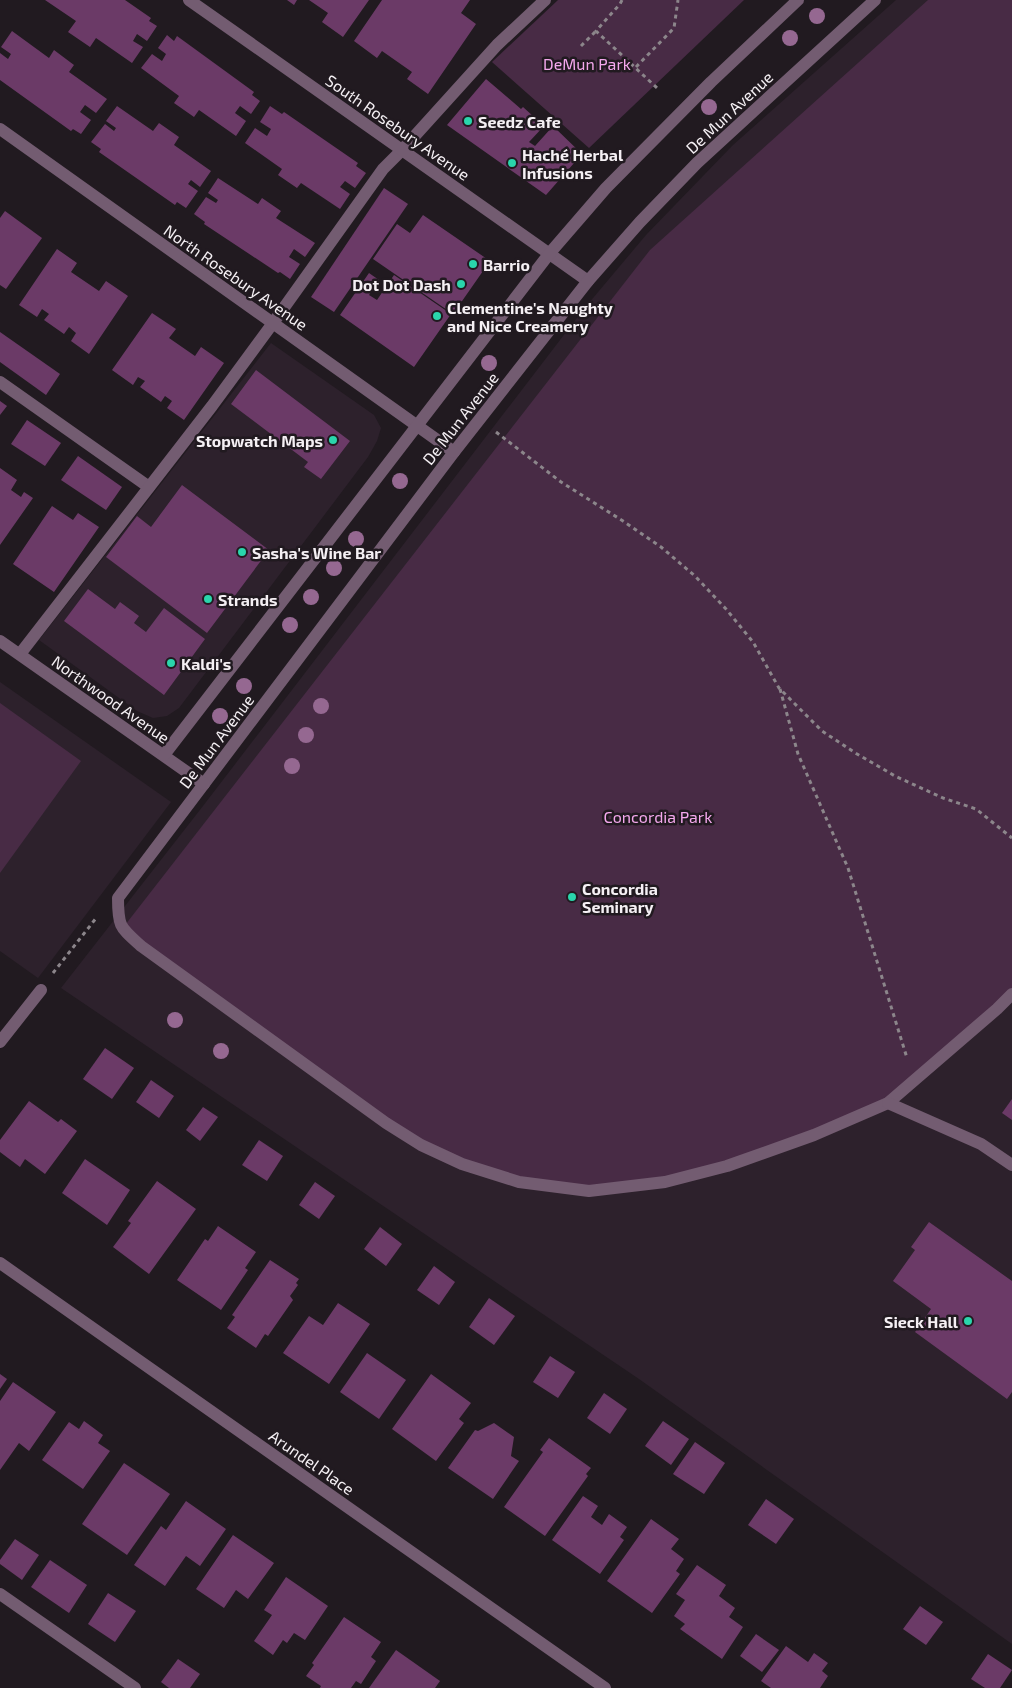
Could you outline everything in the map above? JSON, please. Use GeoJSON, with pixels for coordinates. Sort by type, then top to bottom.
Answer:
{"type":"FeatureCollection","features":[{"type":"Feature","properties":{"kind":"street","name":"South Rosebury Avenue"},"geometry":{"type":"LineString","coordinates":[[189,0],[588,281]]}},
{"type":"Feature","properties":{"kind":"street"},"geometry":{"type":"LineString","coordinates":[[20,654],[274,324],[383,169],[497,46],[545,0]]}},
{"type":"Feature","properties":{"kind":"street","name":"De Mun Avenue"},"geometry":{"type":"LineString","coordinates":[[164,755],[550,254],[606,188],[711,82],[798,0]]}},
{"type":"Feature","properties":{"kind":"street","name":"De Mun Avenue"},"geometry":{"type":"LineString","coordinates":[[118,898],[454,452],[588,281],[640,222],[697,163],[875,0]]}},
{"type":"Feature","properties":{"kind":"street","name":"North Rosebury Avenue"},"geometry":{"type":"LineString","coordinates":[[0,130],[454,452]]}},
{"type":"Feature","properties":{"kind":"street"},"geometry":{"type":"LineString","coordinates":[[0,382],[149,487]]}},
{"type":"Feature","properties":{"kind":"street","name":"Northwood Avenue"},"geometry":{"type":"LineString","coordinates":[[0,641],[204,784]]}},
{"type":"Feature","properties":{"kind":"street"},"geometry":{"type":"LineString","coordinates":[[118,898],[118,914],[122,928],[141,946],[386,1123],[421,1145],[462,1164],[519,1182],[589,1190],[665,1182],[727,1166],[814,1135],[888,1103],[1012,994]]}},
{"type":"Feature","properties":{"kind":"street"},"geometry":{"type":"LineString","coordinates":[[0,1042],[41,990]]}},
{"type":"Feature","properties":{"kind":"street"},"geometry":{"type":"LineString","coordinates":[[888,1103],[981,1144],[1012,1165]]}},
{"type":"Feature","properties":{"kind":"street","name":"Arundel Place"},"geometry":{"type":"LineString","coordinates":[[0,1263],[605,1688]]}},
{"type":"Feature","properties":{"kind":"street"},"geometry":{"type":"LineString","coordinates":[[0,1594],[135,1688]]}},
{"type":"Feature","properties":{"kind":"path"},"geometry":{"type":"LineString","coordinates":[[581,46],[622,0]]}},
{"type":"Feature","properties":{"kind":"path"},"geometry":{"type":"LineString","coordinates":[[636,67],[674,28],[678,0]]}},
{"type":"Feature","properties":{"kind":"path"},"geometry":{"type":"LineString","coordinates":[[596,31],[657,88]]}},
{"type":"Feature","properties":{"kind":"path"},"geometry":{"type":"LineString","coordinates":[[495,430],[561,482],[661,547],[695,576],[726,609],[753,642],[779,688],[798,754],[848,868],[913,1080]]}},
{"type":"Feature","properties":{"kind":"path"},"geometry":{"type":"LineString","coordinates":[[779,688],[822,731],[857,754],[943,798],[976,809],[1012,838]]}},
{"type":"Feature","properties":{"kind":"path"},"geometry":{"type":"LineString","coordinates":[[41,990],[95,920],[118,898]]}},
{"type":"Feature","properties":{"kind":"shaded area","name":"Concordia Park"},"geometry":{"type":"Polygon","coordinates":[[[896,0],[1012,0],[1012,1644],[639,1379],[61,988],[583,310],[646,235],[733,145],[896,0]]]}},
{"type":"Feature","properties":{"kind":"shaded area"},"geometry":{"type":"Polygon","coordinates":[[[271,343],[374,415],[381,428],[377,441],[368,457],[179,708],[167,716],[153,718],[137,711],[39,640],[271,343]]]}},
{"type":"Feature","properties":{"kind":"shaded area"},"geometry":{"type":"Polygon","coordinates":[[[0,682],[171,802],[38,978],[0,951],[0,682]]]}},
{"type":"Feature","properties":{"kind":"green space","name":"DeMun Park"},"geometry":{"type":"Polygon","coordinates":[[[558,0],[744,0],[589,148],[492,62],[558,0]]]}},
{"type":"Feature","properties":{"kind":"green space","name":"Concordia Park"},"geometry":{"type":"Polygon","coordinates":[[[928,0],[1012,0],[1012,994],[888,1103],[727,1166],[589,1191],[519,1182],[421,1145],[122,929],[650,250],[928,0]]]}},
{"type":"Feature","properties":{"kind":"green space"},"geometry":{"type":"Polygon","coordinates":[[[0,703],[81,761],[0,873],[0,703]]]}},
{"type":"Feature","properties":{"kind":"building"},"geometry":{"type":"Polygon","coordinates":[[[45,0],[125,0],[151,18],[149,21],[157,26],[147,41],[137,34],[133,41],[143,47],[132,63],[96,38],[90,47],[68,32],[76,21],[45,0]]]}},
{"type":"Feature","properties":{"kind":"building"},"geometry":{"type":"Polygon","coordinates":[[[287,0],[297,0],[294,5],[287,0]]]}},
{"type":"Feature","properties":{"kind":"building"},"geometry":{"type":"Polygon","coordinates":[[[309,0],[369,0],[343,37],[322,22],[328,13],[309,0]]]}},
{"type":"Feature","properties":{"kind":"building"},"geometry":{"type":"Polygon","coordinates":[[[382,0],[470,0],[461,13],[476,24],[428,94],[407,79],[412,72],[382,51],[377,58],[354,41],[382,0]]]}},
{"type":"Feature","properties":{"kind":"building"},"geometry":{"type":"Polygon","coordinates":[[[12,31],[49,58],[54,50],[74,65],[69,72],[107,99],[96,113],[85,105],[80,112],[91,120],[81,134],[73,129],[71,131],[0,80],[0,53],[8,59],[11,54],[1,47],[12,31]]]}},
{"type":"Feature","properties":{"kind":"building"},"geometry":{"type":"Polygon","coordinates":[[[167,35],[174,41],[177,36],[254,92],[252,95],[260,101],[251,114],[240,106],[235,113],[246,121],[236,136],[199,110],[194,117],[174,103],[179,96],[141,68],[152,54],[162,61],[166,54],[158,48],[167,35]]]}},
{"type":"Feature","properties":{"kind":"building"},"geometry":{"type":"Polygon","coordinates":[[[486,79],[521,109],[523,107],[544,126],[529,142],[535,146],[553,126],[582,154],[546,195],[447,125],[486,79]]]}},
{"type":"Feature","properties":{"kind":"building"},"geometry":{"type":"Polygon","coordinates":[[[117,106],[153,131],[159,123],[179,137],[174,145],[211,171],[200,187],[191,180],[188,184],[198,191],[186,208],[177,202],[175,205],[99,152],[101,149],[91,142],[105,124],[114,131],[116,128],[106,121],[117,106]]]}},
{"type":"Feature","properties":{"kind":"building"},"geometry":{"type":"Polygon","coordinates":[[[270,106],[282,114],[284,112],[358,163],[356,166],[366,173],[355,188],[345,181],[340,187],[350,194],[340,209],[301,183],[297,188],[278,175],[282,169],[245,143],[255,128],[267,136],[271,129],[260,122],[270,106]]]}},
{"type":"Feature","properties":{"kind":"building"},"geometry":{"type":"Polygon","coordinates":[[[218,178],[258,204],[262,198],[281,211],[276,218],[315,243],[305,257],[294,249],[289,257],[300,264],[290,279],[204,224],[205,222],[194,214],[206,197],[216,203],[218,200],[208,193],[218,178]]]}},
{"type":"Feature","properties":{"kind":"building"},"geometry":{"type":"Polygon","coordinates":[[[384,188],[408,204],[334,312],[311,297],[384,188]]]}},
{"type":"Feature","properties":{"kind":"building"},"geometry":{"type":"Polygon","coordinates":[[[5,211],[42,238],[6,289],[0,285],[0,218],[5,211]]]}},
{"type":"Feature","properties":{"kind":"building"},"geometry":{"type":"Polygon","coordinates":[[[423,215],[490,261],[453,314],[373,259],[397,224],[410,233],[423,215]]]}},
{"type":"Feature","properties":{"kind":"building"},"geometry":{"type":"Polygon","coordinates":[[[57,249],[77,263],[71,272],[99,291],[106,281],[128,296],[89,354],[71,341],[76,333],[69,327],[64,334],[44,320],[49,314],[42,309],[37,317],[19,305],[57,249]]]}},
{"type":"Feature","properties":{"kind":"building"},"geometry":{"type":"Polygon","coordinates":[[[369,273],[379,280],[369,295],[377,300],[394,275],[451,314],[414,367],[340,315],[369,273]]]}},
{"type":"Feature","properties":{"kind":"building"},"geometry":{"type":"Polygon","coordinates":[[[152,313],[176,329],[169,338],[195,356],[201,347],[224,363],[184,420],[167,408],[172,401],[165,396],[161,402],[140,387],[145,381],[138,377],[133,385],[112,370],[152,313]]]}},
{"type":"Feature","properties":{"kind":"building"},"geometry":{"type":"Polygon","coordinates":[[[0,332],[60,374],[46,395],[0,362],[0,332]]]}},
{"type":"Feature","properties":{"kind":"building"},"geometry":{"type":"Polygon","coordinates":[[[256,370],[350,441],[321,479],[304,467],[308,462],[231,404],[256,370]]]}},
{"type":"Feature","properties":{"kind":"building"},"geometry":{"type":"Polygon","coordinates":[[[0,401],[7,406],[0,415],[0,401]]]}},
{"type":"Feature","properties":{"kind":"building"},"geometry":{"type":"Polygon","coordinates":[[[27,420],[61,443],[45,466],[11,444],[27,420]]]}},
{"type":"Feature","properties":{"kind":"building"},"geometry":{"type":"Polygon","coordinates":[[[78,456],[122,487],[106,510],[61,480],[78,456]]]}},
{"type":"Feature","properties":{"kind":"building"},"geometry":{"type":"Polygon","coordinates":[[[0,468],[17,480],[11,490],[21,497],[24,492],[33,498],[0,545],[0,468]]]}},
{"type":"Feature","properties":{"kind":"building"},"geometry":{"type":"Polygon","coordinates":[[[182,485],[269,550],[207,633],[106,557],[137,516],[151,527],[182,485]]]}},
{"type":"Feature","properties":{"kind":"building"},"geometry":{"type":"Polygon","coordinates":[[[52,506],[73,520],[78,513],[99,527],[54,592],[13,564],[52,506]]]}},
{"type":"Feature","properties":{"kind":"building"},"geometry":{"type":"Polygon","coordinates":[[[88,589],[115,609],[120,602],[139,616],[134,623],[146,632],[164,608],[205,639],[164,695],[64,621],[88,589]]]}},
{"type":"Feature","properties":{"kind":"building"},"geometry":{"type":"Polygon","coordinates":[[[105,1048],[134,1068],[112,1099],[83,1079],[105,1048]]]}},
{"type":"Feature","properties":{"kind":"building"},"geometry":{"type":"Polygon","coordinates":[[[151,1080],[174,1096],[159,1118],[136,1102],[151,1080]]]}},
{"type":"Feature","properties":{"kind":"building"},"geometry":{"type":"Polygon","coordinates":[[[1012,1099],[1012,1120],[1002,1113],[1012,1099]]]}},
{"type":"Feature","properties":{"kind":"building"},"geometry":{"type":"Polygon","coordinates":[[[29,1101],[58,1122],[61,1119],[77,1131],[45,1174],[25,1159],[20,1167],[0,1152],[0,1140],[29,1101]]]}},
{"type":"Feature","properties":{"kind":"building"},"geometry":{"type":"Polygon","coordinates":[[[203,1107],[218,1117],[200,1141],[186,1130],[203,1107]]]}},
{"type":"Feature","properties":{"kind":"building"},"geometry":{"type":"Polygon","coordinates":[[[259,1140],[283,1156],[267,1181],[242,1165],[259,1140]]]}},
{"type":"Feature","properties":{"kind":"building"},"geometry":{"type":"Polygon","coordinates":[[[85,1159],[130,1190],[107,1225],[62,1193],[85,1159]]]}},
{"type":"Feature","properties":{"kind":"building"},"geometry":{"type":"Polygon","coordinates":[[[157,1181],[196,1209],[149,1274],[113,1247],[131,1223],[128,1221],[157,1181]]]}},
{"type":"Feature","properties":{"kind":"building"},"geometry":{"type":"Polygon","coordinates":[[[315,1182],[335,1196],[319,1219],[299,1205],[315,1182]]]}},
{"type":"Feature","properties":{"kind":"building","name":"Sieck Hall"},"geometry":{"type":"Polygon","coordinates":[[[929,1222],[1012,1281],[1012,1392],[1007,1399],[915,1332],[931,1309],[893,1281],[915,1250],[911,1247],[929,1222]]]}},
{"type":"Feature","properties":{"kind":"building"},"geometry":{"type":"Polygon","coordinates":[[[218,1226],[256,1252],[245,1268],[248,1270],[221,1310],[177,1280],[205,1239],[208,1241],[218,1226]]]}},
{"type":"Feature","properties":{"kind":"building"},"geometry":{"type":"Polygon","coordinates":[[[380,1227],[402,1244],[386,1266],[364,1249],[380,1227]]]}},
{"type":"Feature","properties":{"kind":"building"},"geometry":{"type":"Polygon","coordinates":[[[270,1260],[299,1279],[296,1283],[298,1285],[290,1296],[293,1300],[268,1336],[265,1334],[256,1348],[227,1328],[235,1317],[232,1315],[270,1260]]]}},
{"type":"Feature","properties":{"kind":"building"},"geometry":{"type":"Polygon","coordinates":[[[434,1266],[455,1282],[439,1305],[417,1290],[434,1266]]]}},
{"type":"Feature","properties":{"kind":"building"},"geometry":{"type":"Polygon","coordinates":[[[489,1298],[515,1316],[494,1345],[469,1327],[489,1298]]]}},
{"type":"Feature","properties":{"kind":"building"},"geometry":{"type":"Polygon","coordinates":[[[338,1303],[370,1324],[329,1384],[283,1353],[309,1316],[323,1325],[338,1303]]]}},
{"type":"Feature","properties":{"kind":"building"},"geometry":{"type":"Polygon","coordinates":[[[367,1353],[406,1380],[379,1419],[340,1392],[367,1353]]]}},
{"type":"Feature","properties":{"kind":"building"},"geometry":{"type":"Polygon","coordinates":[[[550,1356],[575,1372],[558,1398],[533,1382],[550,1356]]]}},
{"type":"Feature","properties":{"kind":"building"},"geometry":{"type":"Polygon","coordinates":[[[0,1374],[7,1379],[0,1389],[0,1374]]]}},
{"type":"Feature","properties":{"kind":"building"},"geometry":{"type":"Polygon","coordinates":[[[431,1374],[471,1403],[459,1419],[464,1423],[436,1461],[392,1429],[431,1374]]]}},
{"type":"Feature","properties":{"kind":"building"},"geometry":{"type":"Polygon","coordinates":[[[13,1382],[56,1412],[29,1451],[19,1443],[0,1470],[0,1401],[13,1382]]]}},
{"type":"Feature","properties":{"kind":"building"},"geometry":{"type":"Polygon","coordinates":[[[604,1393],[627,1409],[610,1434],[587,1418],[604,1393]]]}},
{"type":"Feature","properties":{"kind":"building"},"geometry":{"type":"Polygon","coordinates":[[[84,1421],[103,1435],[98,1443],[110,1451],[83,1489],[42,1460],[69,1422],[79,1429],[84,1421]]]}},
{"type":"Feature","properties":{"kind":"building"},"geometry":{"type":"Polygon","coordinates":[[[663,1421],[689,1439],[671,1465],[645,1446],[663,1421]]]}},
{"type":"Feature","properties":{"kind":"building"},"geometry":{"type":"Polygon","coordinates":[[[494,1423],[514,1437],[511,1456],[519,1461],[493,1499],[448,1468],[475,1430],[478,1431],[494,1423]]]}},
{"type":"Feature","properties":{"kind":"building"},"geometry":{"type":"Polygon","coordinates":[[[549,1438],[591,1468],[586,1474],[588,1476],[545,1536],[504,1507],[543,1452],[540,1450],[549,1438]]]}},
{"type":"Feature","properties":{"kind":"building"},"geometry":{"type":"Polygon","coordinates":[[[695,1442],[725,1463],[704,1494],[673,1474],[695,1442]]]}},
{"type":"Feature","properties":{"kind":"building"},"geometry":{"type":"Polygon","coordinates":[[[124,1463],[170,1494],[127,1555],[82,1524],[124,1463]]]}},
{"type":"Feature","properties":{"kind":"building"},"geometry":{"type":"Polygon","coordinates":[[[583,1496],[598,1506],[591,1517],[602,1525],[609,1514],[627,1527],[620,1537],[624,1540],[600,1574],[552,1540],[583,1496]]]}},
{"type":"Feature","properties":{"kind":"building"},"geometry":{"type":"Polygon","coordinates":[[[766,1499],[794,1519],[776,1544],[748,1525],[766,1499]]]}},
{"type":"Feature","properties":{"kind":"building"},"geometry":{"type":"Polygon","coordinates":[[[186,1501],[226,1529],[200,1566],[186,1556],[165,1586],[134,1565],[161,1526],[166,1530],[186,1501]]]}},
{"type":"Feature","properties":{"kind":"building"},"geometry":{"type":"Polygon","coordinates":[[[651,1519],[679,1539],[671,1549],[684,1559],[676,1571],[680,1574],[652,1613],[607,1581],[651,1519]]]}},
{"type":"Feature","properties":{"kind":"building"},"geometry":{"type":"Polygon","coordinates":[[[233,1535],[274,1563],[248,1599],[236,1590],[224,1608],[196,1589],[233,1535]]]}},
{"type":"Feature","properties":{"kind":"building"},"geometry":{"type":"Polygon","coordinates":[[[15,1539],[39,1555],[22,1580],[0,1564],[0,1560],[15,1539]]]}},
{"type":"Feature","properties":{"kind":"building"},"geometry":{"type":"Polygon","coordinates":[[[50,1560],[87,1585],[69,1613],[31,1587],[50,1560]]]}},
{"type":"Feature","properties":{"kind":"building"},"geometry":{"type":"Polygon","coordinates":[[[697,1565],[726,1585],[719,1596],[735,1608],[729,1617],[743,1627],[722,1659],[680,1629],[685,1624],[674,1616],[685,1600],[676,1594],[697,1565]]]}},
{"type":"Feature","properties":{"kind":"building"},"geometry":{"type":"Polygon","coordinates":[[[286,1577],[328,1606],[305,1640],[294,1633],[287,1643],[283,1640],[273,1655],[254,1641],[272,1615],[264,1610],[286,1577]]]}},
{"type":"Feature","properties":{"kind":"building"},"geometry":{"type":"Polygon","coordinates":[[[108,1593],[136,1611],[115,1642],[88,1624],[108,1593]]]}},
{"type":"Feature","properties":{"kind":"building"},"geometry":{"type":"Polygon","coordinates":[[[920,1606],[943,1622],[926,1645],[903,1629],[920,1606]]]}},
{"type":"Feature","properties":{"kind":"building"},"geometry":{"type":"Polygon","coordinates":[[[344,1617],[381,1642],[371,1657],[376,1661],[361,1684],[356,1681],[351,1688],[320,1688],[321,1686],[306,1676],[314,1665],[312,1663],[344,1617]]]}},
{"type":"Feature","properties":{"kind":"building"},"geometry":{"type":"Polygon","coordinates":[[[756,1634],[779,1650],[762,1672],[740,1656],[756,1634]]]}},
{"type":"Feature","properties":{"kind":"building"},"geometry":{"type":"Polygon","coordinates":[[[786,1646],[808,1662],[814,1653],[828,1663],[822,1671],[828,1676],[820,1688],[771,1688],[761,1681],[786,1646]]]}},
{"type":"Feature","properties":{"kind":"building"},"geometry":{"type":"Polygon","coordinates":[[[396,1650],[440,1681],[435,1688],[369,1688],[396,1650]]]}},
{"type":"Feature","properties":{"kind":"building"},"geometry":{"type":"Polygon","coordinates":[[[988,1654],[1012,1670],[1000,1688],[985,1688],[971,1679],[988,1654]]]}},
{"type":"Feature","properties":{"kind":"building"},"geometry":{"type":"Polygon","coordinates":[[[178,1659],[200,1674],[190,1688],[169,1688],[161,1682],[178,1659]]]}},
{"type":"Feature","properties":{"kind":"place","name":"Seedz Cafe"},"geometry":{"type":"Point","coordinates":[468,121]}},
{"type":"Feature","properties":{"kind":"place","name":"Haché Herbal Infusions"},"geometry":{"type":"Point","coordinates":[512,163]}},
{"type":"Feature","properties":{"kind":"place","name":"Barrio"},"geometry":{"type":"Point","coordinates":[473,264]}},
{"type":"Feature","properties":{"kind":"place","name":"Dot Dot Dash"},"geometry":{"type":"Point","coordinates":[461,284]}},
{"type":"Feature","properties":{"kind":"place","name":"Clementine's Naughty and Nice Creamery"},"geometry":{"type":"Point","coordinates":[437,316]}},
{"type":"Feature","properties":{"kind":"place","name":"Stopwatch Maps"},"geometry":{"type":"Point","coordinates":[333,440]}},
{"type":"Feature","properties":{"kind":"place","name":"Sasha's Wine Bar"},"geometry":{"type":"Point","coordinates":[242,552]}},
{"type":"Feature","properties":{"kind":"place","name":"Strands"},"geometry":{"type":"Point","coordinates":[208,599]}},
{"type":"Feature","properties":{"kind":"place","name":"Kaldi's"},"geometry":{"type":"Point","coordinates":[171,663]}},
{"type":"Feature","properties":{"kind":"place","name":"Concordia Seminary"},"geometry":{"type":"Point","coordinates":[572,897]}},
{"type":"Feature","properties":{"kind":"place","name":"Sieck Hall"},"geometry":{"type":"Point","coordinates":[968,1321]}}]}
